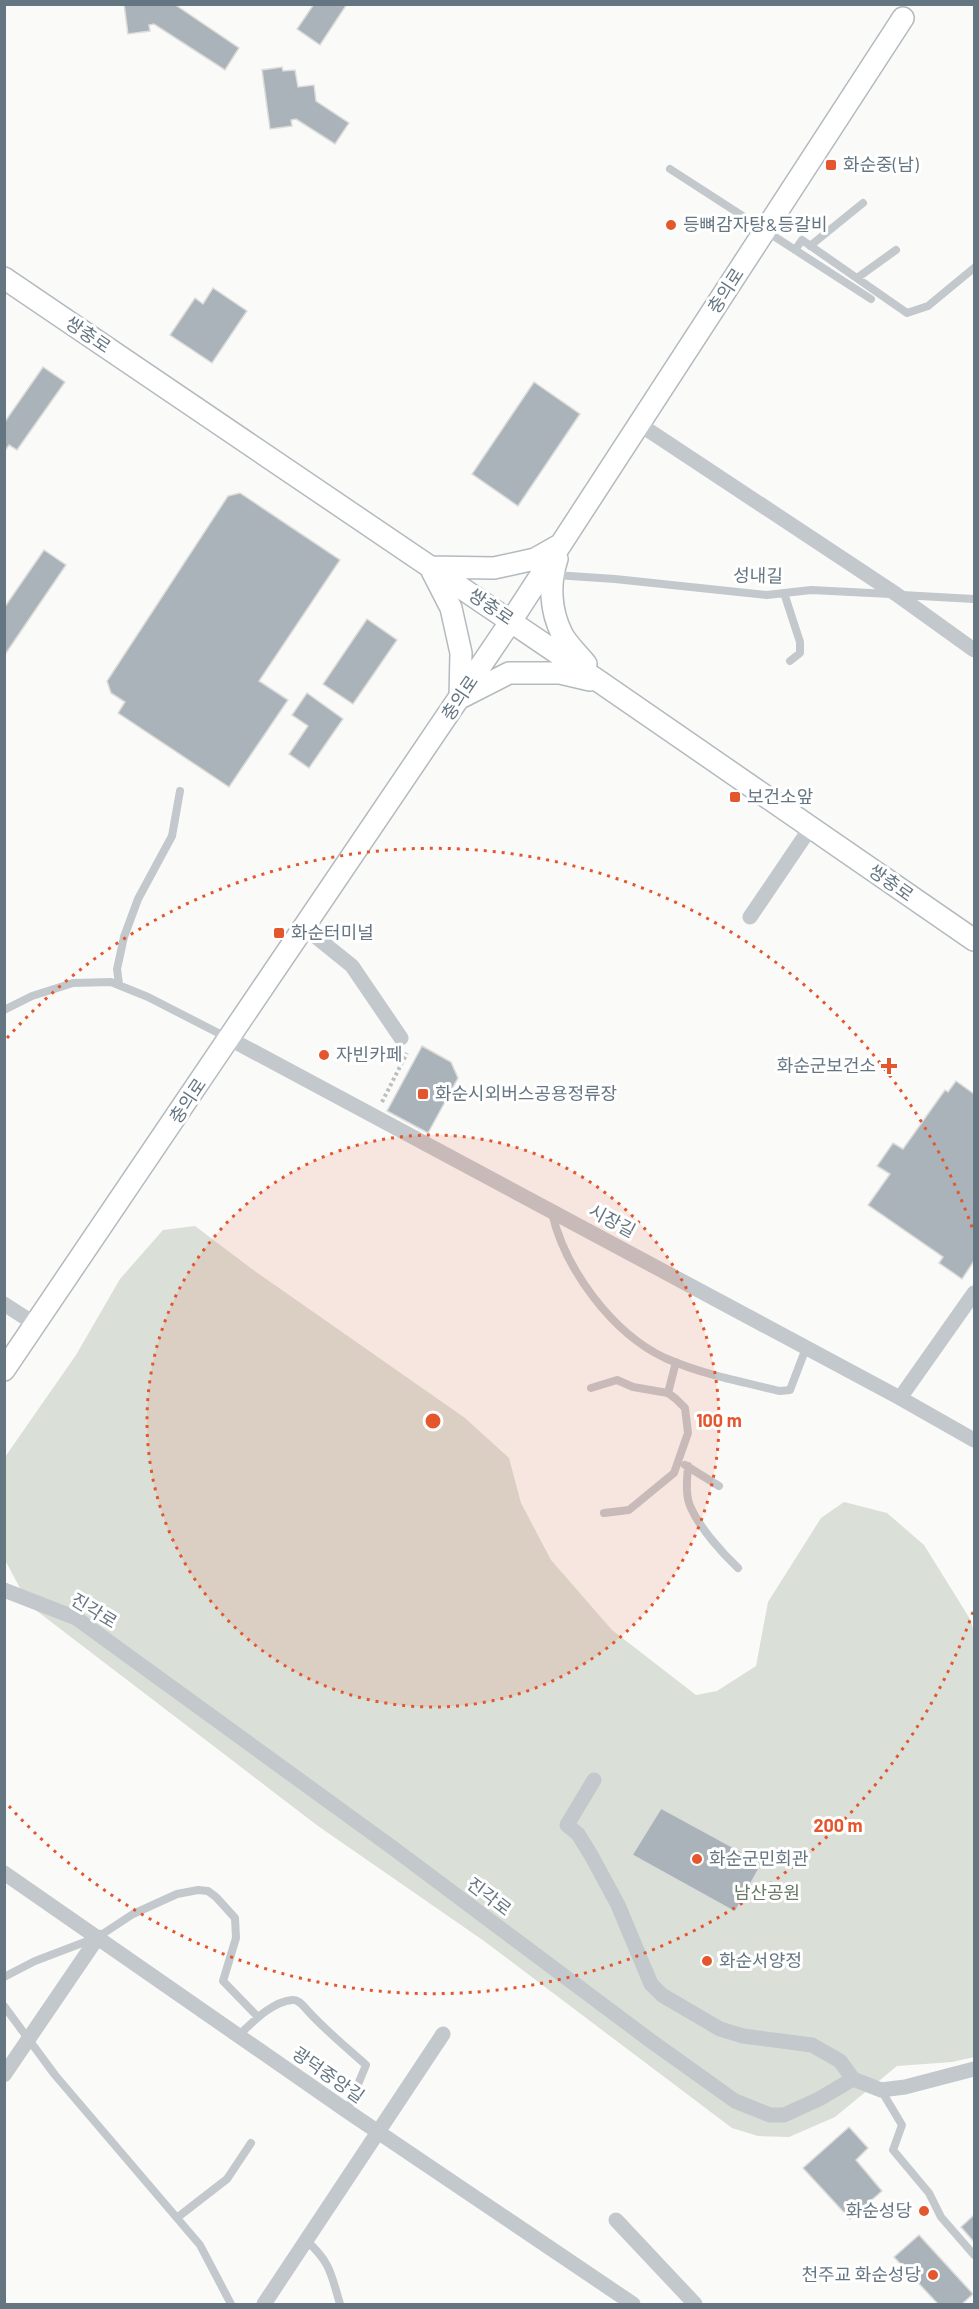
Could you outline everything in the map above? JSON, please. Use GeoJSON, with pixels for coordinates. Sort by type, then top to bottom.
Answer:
{"type":"FeatureCollection","features":[{"type":"Feature","properties":{"kind":"street","name":"충의로"},"geometry":{"type":"LineString","coordinates":[[4,1370],[511,621],[547,575],[561,544],[909,9]]}},
{"type":"Feature","properties":{"kind":"street","name":"쌍충로"},"geometry":{"type":"LineString","coordinates":[[4,278],[511,621],[975,940]]}},
{"type":"Feature","properties":{"kind":"street"},"geometry":{"type":"LineString","coordinates":[[639,424],[896,594],[975,650]]}},
{"type":"Feature","properties":{"kind":"street"},"geometry":{"type":"LineString","coordinates":[[561,544],[535,559],[494,568],[430,567],[451,608],[461,653],[460,698],[509,673],[560,673],[600,682]]}},
{"type":"Feature","properties":{"kind":"street"},"geometry":{"type":"LineString","coordinates":[[547,575],[562,634],[600,682]]}},
{"type":"Feature","properties":{"kind":"street"},"geometry":{"type":"LineString","coordinates":[[750,917],[811,827]]}},
{"type":"Feature","properties":{"kind":"street"},"geometry":{"type":"LineString","coordinates":[[305,928],[352,966],[401,1038]]}},
{"type":"Feature","properties":{"kind":"street","name":"시장길"},"geometry":{"type":"LineString","coordinates":[[230,1039],[975,1440]]}},
{"type":"Feature","properties":{"kind":"street"},"geometry":{"type":"LineString","coordinates":[[900,1398],[975,1293]]}},
{"type":"Feature","properties":{"kind":"street"},"geometry":{"type":"LineString","coordinates":[[4,1304],[35,1324]]}},
{"type":"Feature","properties":{"kind":"street","name":"진각로"},"geometry":{"type":"LineString","coordinates":[[4,1590],[76,1618],[735,2101],[770,2115],[784,2115],[819,2099],[853,2079]]}},
{"type":"Feature","properties":{"kind":"street"},"geometry":{"type":"LineString","coordinates":[[594,1780],[567,1825],[578,1834],[618,1905],[651,1984],[678,2006],[720,2029],[743,2036],[812,2045],[830,2053],[840,2061],[853,2079],[881,2090],[905,2087],[975,2069]]}},
{"type":"Feature","properties":{"kind":"street","name":"광덕중앙길"},"geometry":{"type":"LineString","coordinates":[[4,1873],[377,2133],[633,2304]]}},
{"type":"Feature","properties":{"kind":"street"},"geometry":{"type":"LineString","coordinates":[[4,2075],[98,1937]]}},
{"type":"Feature","properties":{"kind":"street"},"geometry":{"type":"LineString","coordinates":[[264,2304],[443,2034]]}},
{"type":"Feature","properties":{"kind":"street"},"geometry":{"type":"LineString","coordinates":[[616,2220],[695,2304]]}},
{"type":"Feature","properties":{"kind":"lane"},"geometry":{"type":"LineString","coordinates":[[670,169],[871,299]]}},
{"type":"Feature","properties":{"kind":"lane"},"geometry":{"type":"LineString","coordinates":[[810,246],[863,203]]}},
{"type":"Feature","properties":{"kind":"lane"},"geometry":{"type":"LineString","coordinates":[[795,250],[802,240],[907,313],[928,306],[975,268]]}},
{"type":"Feature","properties":{"kind":"lane"},"geometry":{"type":"LineString","coordinates":[[857,278],[896,250]]}},
{"type":"Feature","properties":{"kind":"lane","name":"성내길"},"geometry":{"type":"LineString","coordinates":[[547,575],[615,579],[767,595],[812,590],[975,599]]}},
{"type":"Feature","properties":{"kind":"lane"},"geometry":{"type":"LineString","coordinates":[[784,592],[800,642],[800,653],[790,661]]}},
{"type":"Feature","properties":{"kind":"lane"},"geometry":{"type":"LineString","coordinates":[[118,984],[117,969],[124,937],[138,899],[172,836],[180,791]]}},
{"type":"Feature","properties":{"kind":"lane"},"geometry":{"type":"LineString","coordinates":[[4,1010],[32,996],[73,983],[88,981],[118,984],[230,1039]]}},
{"type":"Feature","properties":{"kind":"lane"},"geometry":{"type":"LineString","coordinates":[[552,1211],[565,1250],[586,1287],[617,1322],[643,1345],[676,1362],[780,1391],[790,1390],[806,1348]]}},
{"type":"Feature","properties":{"kind":"lane"},"geometry":{"type":"LineString","coordinates":[[668,1393],[676,1362]]}},
{"type":"Feature","properties":{"kind":"lane"},"geometry":{"type":"LineString","coordinates":[[591,1388],[617,1380],[633,1387],[668,1393],[685,1408],[687,1418],[688,1433],[674,1473],[636,1506],[628,1510],[604,1513]]}},
{"type":"Feature","properties":{"kind":"lane"},"geometry":{"type":"LineString","coordinates":[[679,1461],[718,1486]]}},
{"type":"Feature","properties":{"kind":"lane"},"geometry":{"type":"LineString","coordinates":[[688,1466],[687,1490],[690,1508],[723,1553],[738,1568]]}},
{"type":"Feature","properties":{"kind":"lane"},"geometry":{"type":"LineString","coordinates":[[4,1977],[61,1950],[98,1937],[133,1914],[177,1894],[193,1890],[208,1891],[228,1908],[235,1918],[237,1928],[223,1981],[258,2017]]}},
{"type":"Feature","properties":{"kind":"lane"},"geometry":{"type":"LineString","coordinates":[[238,2036],[258,2017],[279,2004],[297,2000],[323,2028],[366,2065],[347,2112]]}},
{"type":"Feature","properties":{"kind":"lane"},"geometry":{"type":"LineString","coordinates":[[4,2006],[64,2086],[200,2245],[231,2304]]}},
{"type":"Feature","properties":{"kind":"lane"},"geometry":{"type":"LineString","coordinates":[[881,2090],[902,2125],[892,2150],[929,2193],[941,2217],[975,2255]]}},
{"type":"Feature","properties":{"kind":"lane"},"geometry":{"type":"LineString","coordinates":[[178,2217],[227,2179],[250,2143]]}},
{"type":"Feature","properties":{"kind":"lane"},"geometry":{"type":"LineString","coordinates":[[306,2241],[322,2255],[333,2278],[340,2304]]}},
{"type":"Feature","properties":{"kind":"path"},"geometry":{"type":"LineString","coordinates":[[374,1116],[412,1044],[401,1038]]}},
{"type":"Feature","properties":{"kind":"green space","name":"남산공원"},"geometry":{"type":"Polygon","coordinates":[[[195,1226],[252,1269],[465,1418],[509,1458],[521,1503],[551,1560],[612,1630],[696,1695],[717,1691],[756,1666],[768,1602],[821,1518],[844,1502],[887,1513],[924,1545],[970,1619],[974,1632],[974,2057],[952,2062],[897,2066],[835,2117],[789,2137],[758,2136],[732,2128],[484,1941],[318,1826],[29,1605],[5,1560],[5,1457],[76,1355],[120,1279],[163,1230],[195,1226]]]}},
{"type":"Feature","properties":{"kind":"building"},"geometry":{"type":"Polygon","coordinates":[[[124,4],[174,4],[239,48],[225,70],[154,24],[149,25],[150,31],[128,34],[124,4]]]}},
{"type":"Feature","properties":{"kind":"building"},"geometry":{"type":"Polygon","coordinates":[[[314,4],[347,4],[320,45],[297,29],[314,4]]]}},
{"type":"Feature","properties":{"kind":"building"},"geometry":{"type":"Polygon","coordinates":[[[282,67],[283,71],[295,70],[298,87],[314,85],[316,101],[349,123],[335,144],[296,119],[291,120],[292,126],[270,129],[262,70],[282,67]]]}},
{"type":"Feature","properties":{"kind":"building"},"geometry":{"type":"Polygon","coordinates":[[[213,288],[247,311],[212,363],[170,335],[195,298],[203,304],[213,288]]]}},
{"type":"Feature","properties":{"kind":"building"},"geometry":{"type":"Polygon","coordinates":[[[43,367],[65,382],[17,450],[9,445],[4,452],[4,423],[43,367]]]}},
{"type":"Feature","properties":{"kind":"building"},"geometry":{"type":"Polygon","coordinates":[[[534,382],[580,414],[518,506],[472,474],[534,382]]]}},
{"type":"Feature","properties":{"kind":"building"},"geometry":{"type":"Polygon","coordinates":[[[240,493],[340,560],[259,681],[288,700],[229,787],[118,713],[125,702],[111,693],[107,681],[228,496],[240,493]]]}},
{"type":"Feature","properties":{"kind":"building"},"geometry":{"type":"Polygon","coordinates":[[[44,550],[66,565],[4,656],[4,608],[44,550]]]}},
{"type":"Feature","properties":{"kind":"building"},"geometry":{"type":"Polygon","coordinates":[[[367,619],[397,640],[353,704],[323,684],[367,619]]]}},
{"type":"Feature","properties":{"kind":"building"},"geometry":{"type":"Polygon","coordinates":[[[307,693],[343,719],[309,768],[289,754],[308,726],[292,715],[307,693]]]}},
{"type":"Feature","properties":{"kind":"building","name":"화순시외버스공용정류장"},"geometry":{"type":"Polygon","coordinates":[[[422,1046],[451,1062],[458,1078],[428,1133],[387,1111],[422,1046]]]}},
{"type":"Feature","properties":{"kind":"building"},"geometry":{"type":"Polygon","coordinates":[[[956,1081],[974,1094],[974,1261],[962,1279],[939,1263],[943,1257],[868,1205],[890,1174],[877,1166],[893,1143],[903,1149],[945,1090],[948,1092],[956,1081]]]}},
{"type":"Feature","properties":{"kind":"building","name":"화순군민회관"},"geometry":{"type":"Polygon","coordinates":[[[661,1808],[762,1863],[735,1912],[632,1855],[661,1808]]]}},
{"type":"Feature","properties":{"kind":"building"},"geometry":{"type":"Polygon","coordinates":[[[849,2127],[868,2148],[856,2160],[882,2191],[850,2219],[803,2168],[849,2127]]]}},
{"type":"Feature","properties":{"kind":"building"},"geometry":{"type":"Polygon","coordinates":[[[974,2215],[974,2242],[961,2227],[974,2215]]]}},
{"type":"Feature","properties":{"kind":"building","name":"천주교 화순성당"},"geometry":{"type":"Polygon","coordinates":[[[919,2235],[973,2294],[962,2304],[938,2304],[894,2257],[919,2235]]]}},
{"type":"Feature","properties":{"kind":"place","name":"화순중(남)"},"geometry":{"type":"Point","coordinates":[831,165]}},
{"type":"Feature","properties":{"kind":"place","name":"등뼈감자탕&등갈비"},"geometry":{"type":"Point","coordinates":[671,225]}},
{"type":"Feature","properties":{"kind":"place","name":"보건소앞"},"geometry":{"type":"Point","coordinates":[735,797]}},
{"type":"Feature","properties":{"kind":"place","name":"화순터미널"},"geometry":{"type":"Point","coordinates":[279,933]}},
{"type":"Feature","properties":{"kind":"place","name":"자빈카페"},"geometry":{"type":"Point","coordinates":[324,1055]}},
{"type":"Feature","properties":{"kind":"place","name":"화순군보건소"},"geometry":{"type":"Point","coordinates":[889,1066]}},
{"type":"Feature","properties":{"kind":"place","name":"화순시외버스공용정류장"},"geometry":{"type":"Point","coordinates":[423,1094]}},
{"type":"Feature","properties":{"kind":"place","name":"화순군민회관"},"geometry":{"type":"Point","coordinates":[697,1859]}},
{"type":"Feature","properties":{"kind":"place","name":"화순서양정"},"geometry":{"type":"Point","coordinates":[707,1961]}},
{"type":"Feature","properties":{"kind":"place","name":"화순성당"},"geometry":{"type":"Point","coordinates":[924,2211]}},
{"type":"Feature","properties":{"kind":"place","name":"천주교 화순성당"},"geometry":{"type":"Point","coordinates":[933,2275]}}]}
